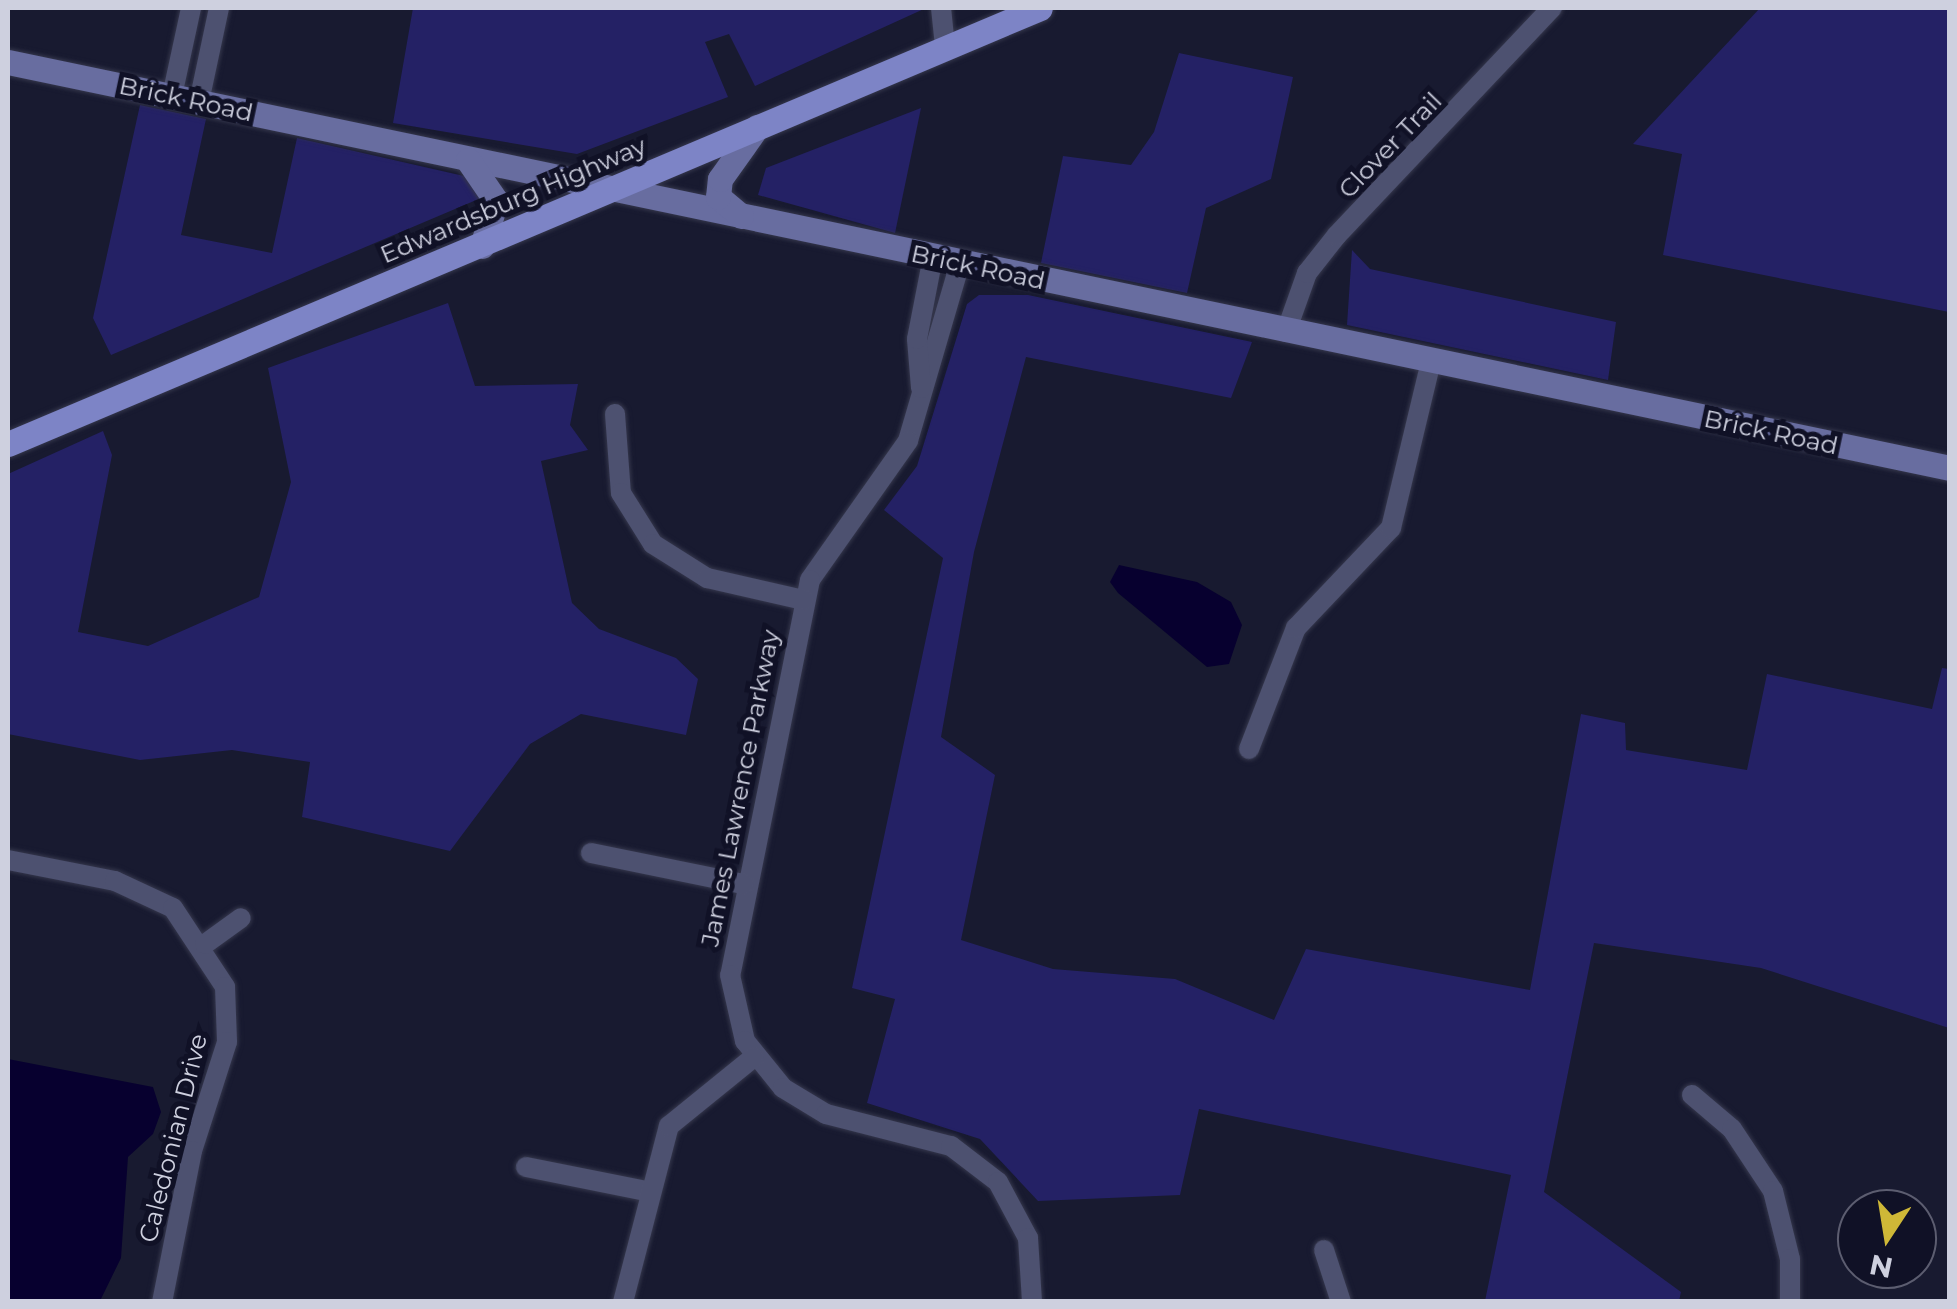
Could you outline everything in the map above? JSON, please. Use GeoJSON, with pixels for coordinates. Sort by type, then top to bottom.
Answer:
{"type":"FeatureCollection","features":[{"type":"Feature","properties":{"kind":"main road","name":"Edwardsburg Highway"},"geometry":{"type":"LineString","coordinates":[[8,444],[1040,8]]}},
{"type":"Feature","properties":{"kind":"street"},"geometry":{"type":"LineString","coordinates":[[172,96],[191,8]]}},
{"type":"Feature","properties":{"kind":"street"},"geometry":{"type":"LineString","coordinates":[[199,102],[219,8]]}},
{"type":"Feature","properties":{"kind":"street"},"geometry":{"type":"LineString","coordinates":[[941,8],[945,48]]}},
{"type":"Feature","properties":{"kind":"street","name":"Clover Trail"},"geometry":{"type":"LineString","coordinates":[[1286,332],[1308,273],[1336,235],[1552,8]]}},
{"type":"Feature","properties":{"kind":"street","name":"Brick Road"},"geometry":{"type":"LineString","coordinates":[[8,62],[1950,468]]}},
{"type":"Feature","properties":{"kind":"street"},"geometry":{"type":"LineString","coordinates":[[746,218],[724,208],[720,179],[757,128]]}},
{"type":"Feature","properties":{"kind":"street"},"geometry":{"type":"LineString","coordinates":[[468,160],[496,201],[482,246]]}},
{"type":"Feature","properties":{"kind":"street","name":"James Lawrence Parkway"},"geometry":{"type":"LineString","coordinates":[[921,388],[917,339],[933,257]]}},
{"type":"Feature","properties":{"kind":"street","name":"James Lawrence Parkway"},"geometry":{"type":"LineString","coordinates":[[754,1058],[730,975],[744,884],[804,600],[818,562],[898,460],[921,388],[943,344],[960,262]]}},
{"type":"Feature","properties":{"kind":"street"},"geometry":{"type":"LineString","coordinates":[[1250,750],[1296,628],[1391,528],[1431,362]]}},
{"type":"Feature","properties":{"kind":"street"},"geometry":{"type":"LineString","coordinates":[[615,414],[621,493],[653,544],[707,578],[804,600]]}},
{"type":"Feature","properties":{"kind":"street"},"geometry":{"type":"LineString","coordinates":[[591,854],[744,884]]}},
{"type":"Feature","properties":{"kind":"street"},"geometry":{"type":"LineString","coordinates":[[8,860],[115,881],[173,908],[205,944],[241,918]]}},
{"type":"Feature","properties":{"kind":"street","name":"Caledonian Drive"},"geometry":{"type":"LineString","coordinates":[[162,1302],[192,1151],[227,1042],[225,987],[205,944]]}},
{"type":"Feature","properties":{"kind":"street"},"geometry":{"type":"LineString","coordinates":[[623,1302],[646,1191],[681,1110],[754,1058],[826,1114],[951,1146],[985,1168],[1028,1238],[1032,1302]]}},
{"type":"Feature","properties":{"kind":"street"},"geometry":{"type":"LineString","coordinates":[[1692,1095],[1732,1129],[1773,1191],[1790,1258],[1790,1302]]}},
{"type":"Feature","properties":{"kind":"street"},"geometry":{"type":"LineString","coordinates":[[526,1167],[646,1191]]}},
{"type":"Feature","properties":{"kind":"street"},"geometry":{"type":"LineString","coordinates":[[1324,1250],[1341,1302]]}},
{"type":"Feature","properties":{"kind":"shaded area"},"geometry":{"type":"Polygon","coordinates":[[[413,8],[926,8],[755,86],[729,34],[705,42],[728,97],[577,154],[393,123],[413,8]]]}},
{"type":"Feature","properties":{"kind":"shaded area"},"geometry":{"type":"Polygon","coordinates":[[[1760,8],[1949,8],[1949,312],[1663,255],[1682,154],[1633,144],[1760,8]]]}},
{"type":"Feature","properties":{"kind":"shaded area"},"geometry":{"type":"Polygon","coordinates":[[[1179,53],[1293,77],[1271,179],[1206,208],[1187,293],[1041,263],[1063,156],[1131,165],[1154,132],[1179,53]]]}},
{"type":"Feature","properties":{"kind":"shaded area"},"geometry":{"type":"Polygon","coordinates":[[[140,105],[206,119],[181,235],[272,253],[297,138],[464,176],[481,198],[111,355],[93,318],[140,105]]]}},
{"type":"Feature","properties":{"kind":"shaded area"},"geometry":{"type":"Polygon","coordinates":[[[921,108],[895,233],[758,195],[766,168],[921,108]]]}},
{"type":"Feature","properties":{"kind":"shaded area"},"geometry":{"type":"Polygon","coordinates":[[[1352,250],[1370,269],[1616,322],[1608,380],[1347,325],[1352,250]]]}},
{"type":"Feature","properties":{"kind":"shaded area"},"geometry":{"type":"Polygon","coordinates":[[[979,295],[1028,295],[1252,342],[1231,398],[1026,357],[974,552],[941,737],[995,775],[961,940],[1053,969],[1175,979],[1274,1020],[1306,949],[1530,990],[1581,714],[1625,723],[1626,750],[1747,770],[1767,674],[1932,709],[1942,668],[1949,669],[1949,1028],[1761,968],[1594,943],[1544,1192],[1681,1292],[1679,1301],[1485,1301],[1511,1175],[1199,1109],[1180,1195],[1038,1201],[980,1139],[867,1103],[895,999],[852,988],[943,558],[884,510],[917,466],[967,304],[979,295]]]}},
{"type":"Feature","properties":{"kind":"shaded area"},"geometry":{"type":"Polygon","coordinates":[[[448,303],[475,386],[578,384],[570,425],[588,450],[541,461],[572,603],[599,629],[676,658],[698,679],[686,735],[581,714],[530,744],[450,851],[302,817],[310,762],[232,750],[140,760],[8,734],[8,474],[103,431],[112,455],[78,632],[148,646],[259,597],[291,482],[268,368],[448,303]]]}},
{"type":"Feature","properties":{"kind":"shaded area"},"geometry":{"type":"Polygon","coordinates":[[[1119,565],[1197,582],[1231,602],[1242,625],[1229,664],[1207,667],[1118,593],[1110,582],[1119,565]]]}},
{"type":"Feature","properties":{"kind":"shaded area"},"geometry":{"type":"Polygon","coordinates":[[[8,1059],[153,1087],[161,1112],[153,1134],[128,1157],[121,1258],[100,1301],[8,1301],[8,1059]]]}}]}
